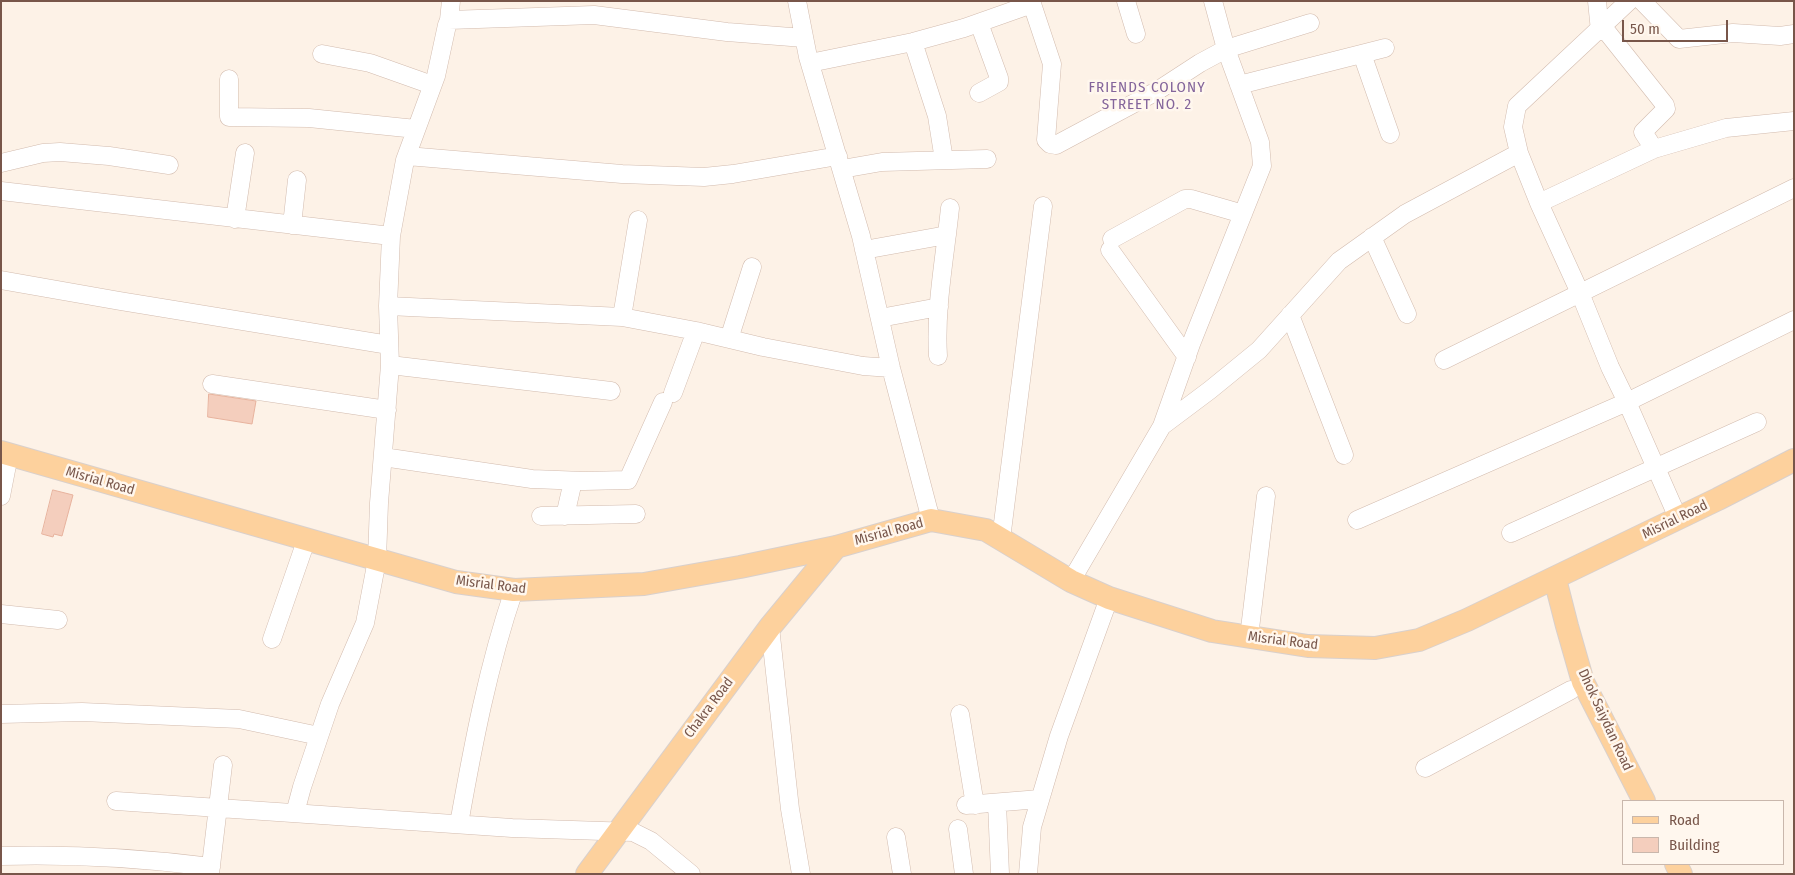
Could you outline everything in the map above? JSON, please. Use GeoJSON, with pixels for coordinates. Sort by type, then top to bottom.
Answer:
{"type":"FeatureCollection","features":[{"type":"Feature","properties":{"kind":"main road","name":"Misrial Road"},"geometry":{"type":"LineString","coordinates":[[5,454],[307,538],[456,582],[514,590],[644,584],[836,547],[931,520],[986,530],[1071,581],[1109,598],[1212,631],[1308,646],[1375,648],[1419,640],[1467,620],[1678,518],[1784,472],[1794,460]]}},
{"type":"Feature","properties":{"kind":"main road","name":"Chakra Road"},"geometry":{"type":"LineString","coordinates":[[586,874],[770,627],[836,547]]}},
{"type":"Feature","properties":{"kind":"main road","name":"Dhok Saiydan Road"},"geometry":{"type":"LineString","coordinates":[[1555,579],[1566,626],[1584,682],[1643,800]]}},
{"type":"Feature","properties":{"kind":"street"},"geometry":{"type":"LineString","coordinates":[[295,813],[330,704],[365,624],[377,560],[390,365],[388,306],[391,236],[407,156],[432,85],[449,20],[451,1]]}},
{"type":"Feature","properties":{"kind":"street"},"geometry":{"type":"LineString","coordinates":[[797,1],[810,63],[864,250],[891,368],[931,520]]}},
{"type":"Feature","properties":{"kind":"street"},"geometry":{"type":"LineString","coordinates":[[1126,1],[1136,34]]}},
{"type":"Feature","properties":{"kind":"street"},"geometry":{"type":"LineString","coordinates":[[1071,581],[1162,426],[1262,166],[1260,142],[1226,49],[1214,1]]}},
{"type":"Feature","properties":{"kind":"street"},"geometry":{"type":"LineString","coordinates":[[1597,1],[1602,29],[1665,105],[1666,109],[1643,132],[1654,149]]}},
{"type":"Feature","properties":{"kind":"street"},"geometry":{"type":"LineString","coordinates":[[1629,1],[1602,29],[1517,106],[1513,127],[1516,145],[1539,203],[1678,518]]}},
{"type":"Feature","properties":{"kind":"street"},"geometry":{"type":"LineString","coordinates":[[1642,1],[1679,39],[1739,33],[1780,36],[1794,34]]}},
{"type":"Feature","properties":{"kind":"street"},"geometry":{"type":"LineString","coordinates":[[810,63],[913,42],[978,23],[1000,7],[1031,2],[1052,64],[1046,140],[1056,146],[1134,104],[1226,49],[1310,23]]}},
{"type":"Feature","properties":{"kind":"street"},"geometry":{"type":"LineString","coordinates":[[449,20],[595,8],[726,32],[804,38]]}},
{"type":"Feature","properties":{"kind":"street"},"geometry":{"type":"LineString","coordinates":[[978,23],[999,78],[999,82],[979,93]]}},
{"type":"Feature","properties":{"kind":"street"},"geometry":{"type":"LineString","coordinates":[[913,42],[937,116],[944,160]]}},
{"type":"Feature","properties":{"kind":"street"},"geometry":{"type":"LineString","coordinates":[[1239,85],[1386,48]]}},
{"type":"Feature","properties":{"kind":"street"},"geometry":{"type":"LineString","coordinates":[[322,54],[370,63],[432,85]]}},
{"type":"Feature","properties":{"kind":"street"},"geometry":{"type":"LineString","coordinates":[[1362,54],[1390,134]]}},
{"type":"Feature","properties":{"kind":"street"},"geometry":{"type":"LineString","coordinates":[[229,79],[228,117],[309,118],[416,129]]}},
{"type":"Feature","properties":{"kind":"street"},"geometry":{"type":"LineString","coordinates":[[1539,203],[1654,149],[1726,128],[1794,122]]}},
{"type":"Feature","properties":{"kind":"street"},"geometry":{"type":"LineString","coordinates":[[1,162],[43,153],[60,152],[109,156],[169,165]]}},
{"type":"Feature","properties":{"kind":"street"},"geometry":{"type":"LineString","coordinates":[[235,219],[245,153]]}},
{"type":"Feature","properties":{"kind":"street"},"geometry":{"type":"LineString","coordinates":[[1162,426],[1259,350],[1339,261],[1405,214],[1519,153]]}},
{"type":"Feature","properties":{"kind":"street"},"geometry":{"type":"LineString","coordinates":[[407,156],[622,174],[704,177],[840,163],[987,158]]}},
{"type":"Feature","properties":{"kind":"street"},"geometry":{"type":"LineString","coordinates":[[292,225],[298,180]]}},
{"type":"Feature","properties":{"kind":"street"},"geometry":{"type":"LineString","coordinates":[[1444,360],[1794,188]]}},
{"type":"Feature","properties":{"kind":"street"},"geometry":{"type":"LineString","coordinates":[[1,191],[391,236]]}},
{"type":"Feature","properties":{"kind":"street"},"geometry":{"type":"LineString","coordinates":[[1187,358],[1111,244],[1185,199],[1191,199],[1243,214]]}},
{"type":"Feature","properties":{"kind":"street"},"geometry":{"type":"LineString","coordinates":[[1001,540],[1042,206]]}},
{"type":"Feature","properties":{"kind":"street"},"geometry":{"type":"LineString","coordinates":[[938,356],[939,307],[950,208]]}},
{"type":"Feature","properties":{"kind":"street"},"geometry":{"type":"LineString","coordinates":[[622,317],[638,220]]}},
{"type":"Feature","properties":{"kind":"street"},"geometry":{"type":"LineString","coordinates":[[864,250],[947,235]]}},
{"type":"Feature","properties":{"kind":"street"},"geometry":{"type":"LineString","coordinates":[[1372,237],[1407,314]]}},
{"type":"Feature","properties":{"kind":"street"},"geometry":{"type":"LineString","coordinates":[[729,339],[752,267]]}},
{"type":"Feature","properties":{"kind":"street"},"geometry":{"type":"LineString","coordinates":[[1,280],[389,345]]}},
{"type":"Feature","properties":{"kind":"street"},"geometry":{"type":"LineString","coordinates":[[388,306],[622,317],[696,330],[729,339],[863,366],[891,368]]}},
{"type":"Feature","properties":{"kind":"street"},"geometry":{"type":"LineString","coordinates":[[880,318],[939,307]]}},
{"type":"Feature","properties":{"kind":"street"},"geometry":{"type":"LineString","coordinates":[[1290,315],[1344,455]]}},
{"type":"Feature","properties":{"kind":"street"},"geometry":{"type":"LineString","coordinates":[[1357,520],[1627,402],[1794,320]]}},
{"type":"Feature","properties":{"kind":"street"},"geometry":{"type":"LineString","coordinates":[[383,456],[523,478],[573,481],[628,480],[668,397],[696,330]]}},
{"type":"Feature","properties":{"kind":"street"},"geometry":{"type":"LineString","coordinates":[[390,365],[611,391]]}},
{"type":"Feature","properties":{"kind":"street"},"geometry":{"type":"LineString","coordinates":[[212,384],[387,410]]}},
{"type":"Feature","properties":{"kind":"street"},"geometry":{"type":"LineString","coordinates":[[1511,533],[1757,422]]}},
{"type":"Feature","properties":{"kind":"street"},"geometry":{"type":"LineString","coordinates":[[1,496],[5,454]]}},
{"type":"Feature","properties":{"kind":"street"},"geometry":{"type":"LineString","coordinates":[[565,516],[573,481]]}},
{"type":"Feature","properties":{"kind":"street"},"geometry":{"type":"LineString","coordinates":[[1249,637],[1266,496]]}},
{"type":"Feature","properties":{"kind":"street"},"geometry":{"type":"LineString","coordinates":[[541,516],[636,514]]}},
{"type":"Feature","properties":{"kind":"street"},"geometry":{"type":"LineString","coordinates":[[272,639],[307,538]]}},
{"type":"Feature","properties":{"kind":"street"},"geometry":{"type":"LineString","coordinates":[[459,824],[474,738],[501,629],[514,590]]}},
{"type":"Feature","properties":{"kind":"street"},"geometry":{"type":"LineString","coordinates":[[1028,874],[1032,827],[1040,799],[1059,736],[1109,598]]}},
{"type":"Feature","properties":{"kind":"street"},"geometry":{"type":"LineString","coordinates":[[1,614],[58,620]]}},
{"type":"Feature","properties":{"kind":"street"},"geometry":{"type":"LineString","coordinates":[[770,627],[790,809],[801,874]]}},
{"type":"Feature","properties":{"kind":"street"},"geometry":{"type":"LineString","coordinates":[[1425,768],[1571,690]]}},
{"type":"Feature","properties":{"kind":"street"},"geometry":{"type":"LineString","coordinates":[[1,714],[82,712],[240,719],[319,736]]}},
{"type":"Feature","properties":{"kind":"street"},"geometry":{"type":"LineString","coordinates":[[960,714],[970,805],[1040,799]]}},
{"type":"Feature","properties":{"kind":"street"},"geometry":{"type":"LineString","coordinates":[[1,856],[60,854],[154,860],[210,870],[222,765]]}},
{"type":"Feature","properties":{"kind":"street"},"geometry":{"type":"LineString","coordinates":[[116,801],[512,828],[634,832],[651,841],[691,874]]}},
{"type":"Feature","properties":{"kind":"street"},"geometry":{"type":"LineString","coordinates":[[998,803],[1000,874]]}},
{"type":"Feature","properties":{"kind":"street"},"geometry":{"type":"LineString","coordinates":[[958,829],[964,874]]}},
{"type":"Feature","properties":{"kind":"street"},"geometry":{"type":"LineString","coordinates":[[896,837],[902,874]]}},
{"type":"Feature","properties":{"kind":"building"},"geometry":{"type":"Polygon","coordinates":[[[209,394],[256,401],[252,424],[208,417],[209,394]]]}},
{"type":"Feature","properties":{"kind":"building"},"geometry":{"type":"Polygon","coordinates":[[[53,490],[73,495],[62,536],[54,534],[53,537],[42,534],[53,490]]]}},
{"type":"Feature","properties":{"kind":"district","name":"FRIENDS COLONY STREET NO. 2"},"geometry":{"type":"Point","coordinates":[1147,96]}}]}
